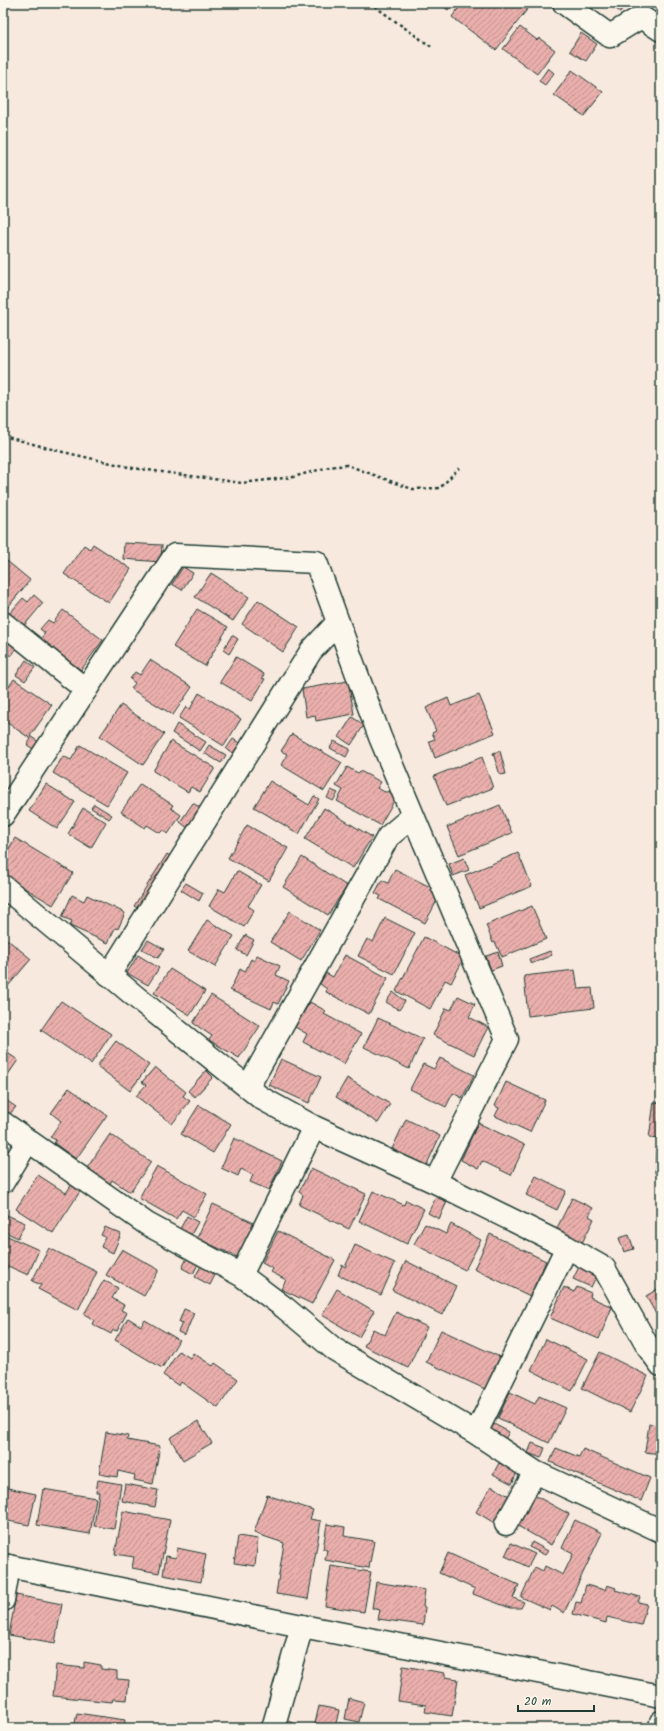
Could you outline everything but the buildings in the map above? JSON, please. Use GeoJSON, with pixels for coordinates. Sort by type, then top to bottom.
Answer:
{"type":"FeatureCollection","features":[{"type":"Feature","properties":{"kind":"street"},"geometry":{"type":"LineString","coordinates":[[564,3],[610,36],[641,17],[661,30]]}},
{"type":"Feature","properties":{"kind":"street"},"geometry":{"type":"LineString","coordinates":[[3,815],[176,555],[316,562],[380,737],[507,1039],[435,1182]]}},
{"type":"Feature","properties":{"kind":"street"},"geometry":{"type":"LineString","coordinates":[[109,975],[311,651],[338,622]]}},
{"type":"Feature","properties":{"kind":"street"},"geometry":{"type":"LineString","coordinates":[[3,623],[86,690]]}},
{"type":"Feature","properties":{"kind":"street"},"geometry":{"type":"LineString","coordinates":[[248,1087],[388,838],[413,816]]}},
{"type":"Feature","properties":{"kind":"street"},"geometry":{"type":"LineString","coordinates":[[3,886],[109,975],[261,1098],[314,1127],[435,1182],[567,1247],[604,1268],[650,1350],[661,1365]]}},
{"type":"Feature","properties":{"kind":"street"},"geometry":{"type":"LineString","coordinates":[[3,1124],[147,1224],[241,1274],[334,1349],[476,1432],[535,1472],[661,1532]]}},
{"type":"Feature","properties":{"kind":"street"},"geometry":{"type":"LineString","coordinates":[[241,1274],[314,1127]]}},
{"type":"Feature","properties":{"kind":"street"},"geometry":{"type":"LineString","coordinates":[[3,1182],[28,1141]]}},
{"type":"Feature","properties":{"kind":"street"},"geometry":{"type":"LineString","coordinates":[[476,1432],[567,1247]]}},
{"type":"Feature","properties":{"kind":"street"},"geometry":{"type":"LineString","coordinates":[[506,1524],[535,1472]]}},
{"type":"Feature","properties":{"kind":"street"},"geometry":{"type":"LineString","coordinates":[[3,1600],[6,1565],[302,1626],[661,1696]]}},
{"type":"Feature","properties":{"kind":"street"},"geometry":{"type":"LineString","coordinates":[[273,1728],[302,1626]]}},
{"type":"Feature","properties":{"kind":"street"},"geometry":{"type":"LineString","coordinates":[[660,1728],[661,1722]]}},
{"type":"Feature","properties":{"kind":"path"},"geometry":{"type":"LineString","coordinates":[[370,3],[433,48]]}},
{"type":"Feature","properties":{"kind":"path"},"geometry":{"type":"LineString","coordinates":[[3,436],[133,468],[242,484],[293,477],[329,467],[347,465],[412,489],[440,488],[459,468]]}}]}
